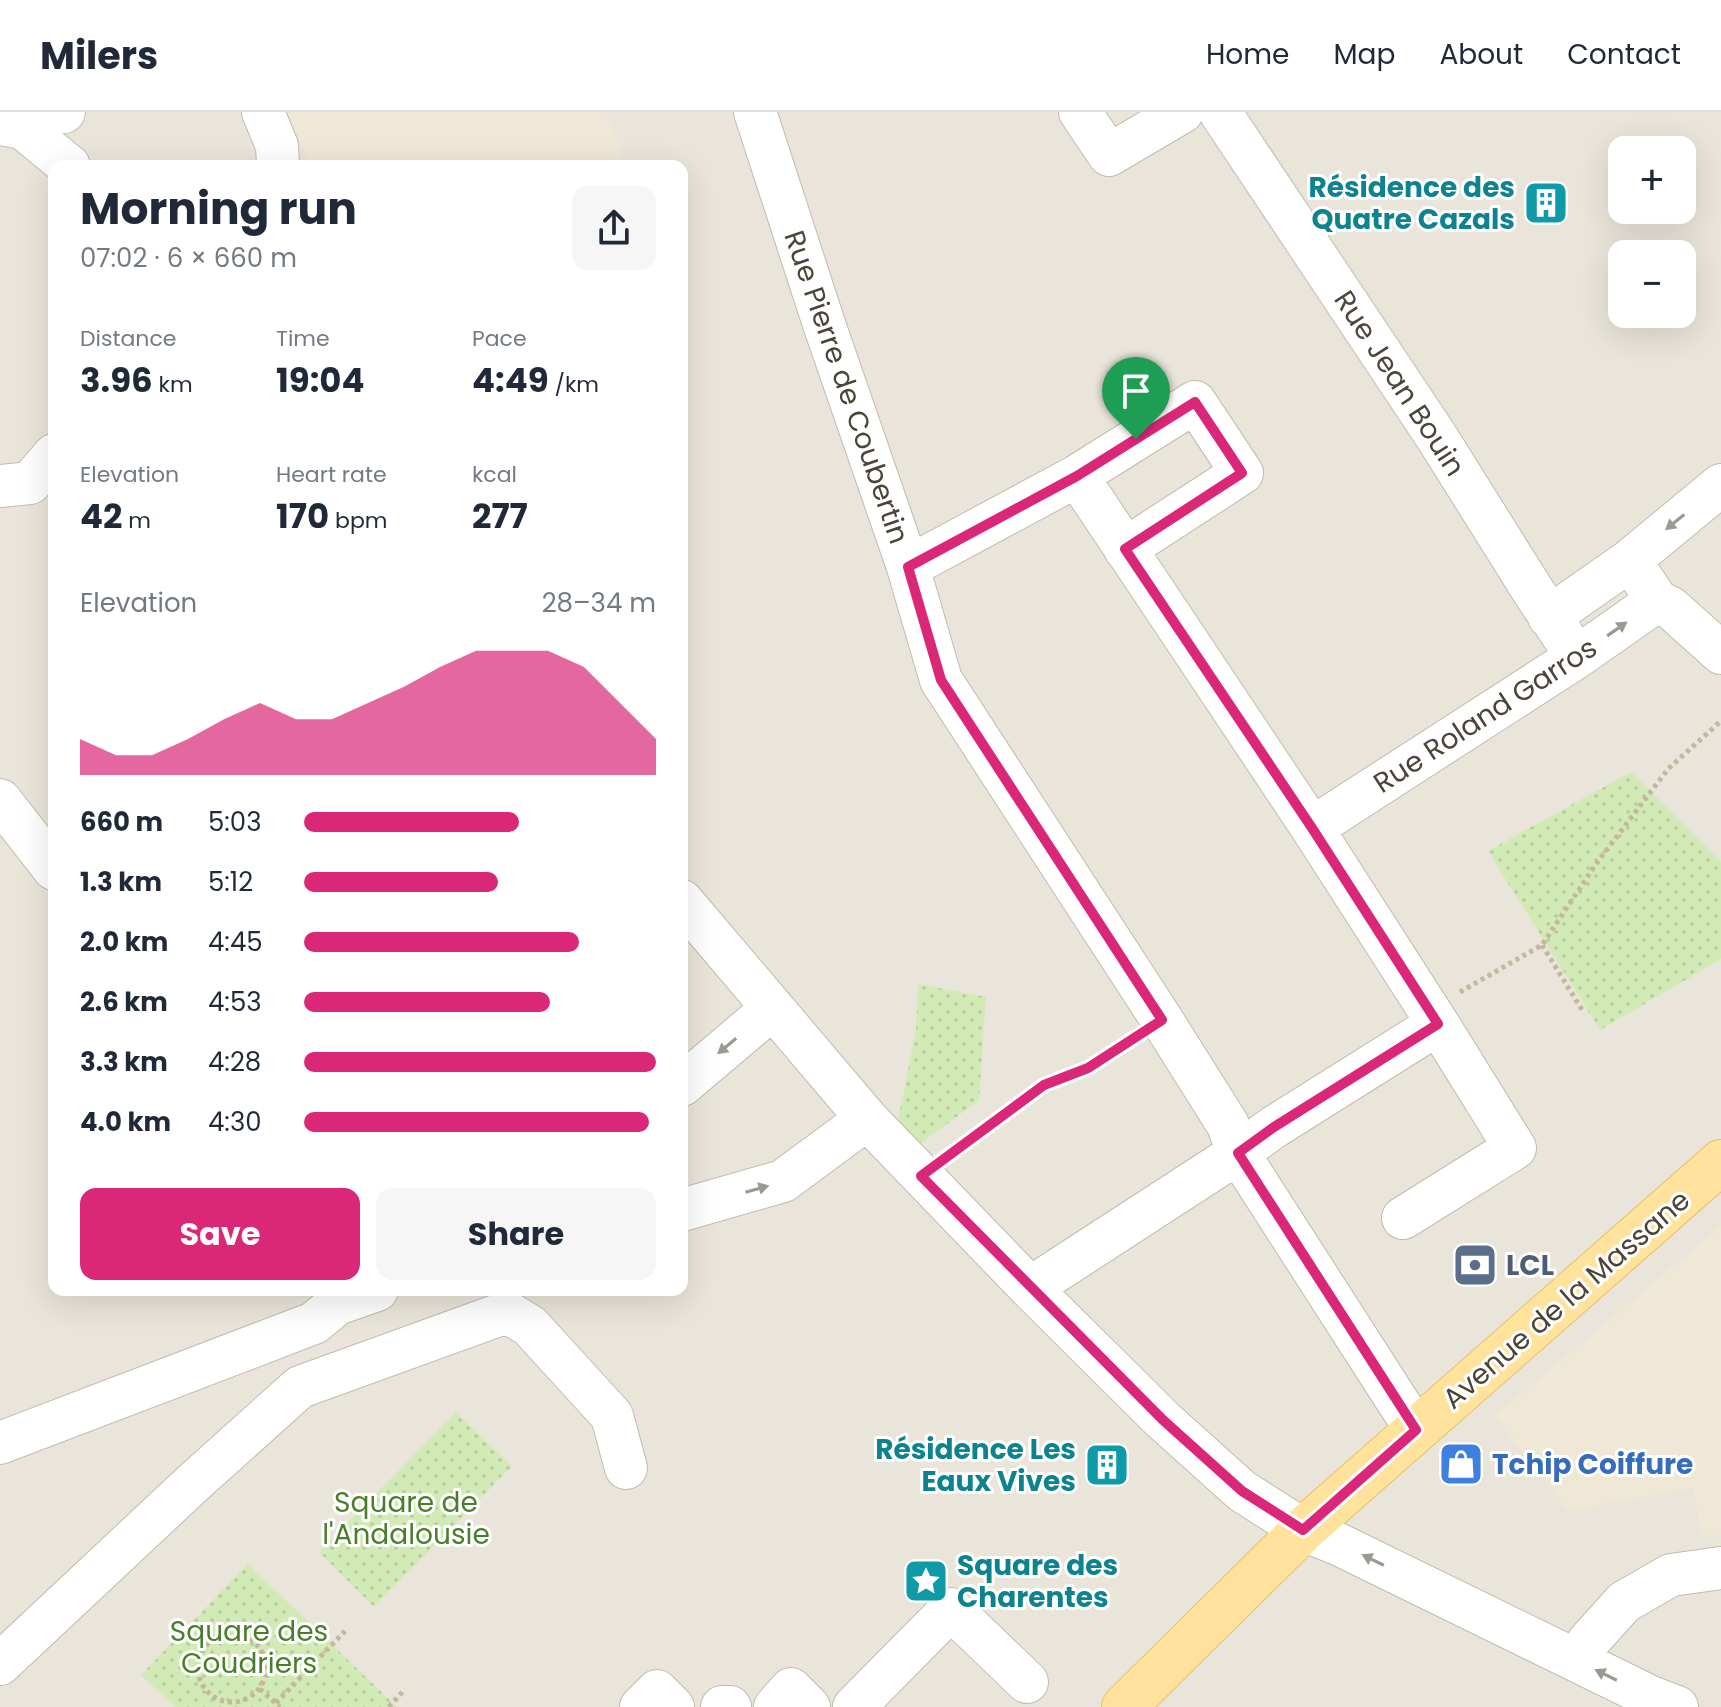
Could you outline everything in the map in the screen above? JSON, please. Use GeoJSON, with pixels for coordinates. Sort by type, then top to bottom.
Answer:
{"type":"FeatureCollection","features":[{"type":"Feature","properties":{"kind":"main road","name":"Avenue de la Massane"},"geometry":{"type":"LineString","coordinates":[[1124,1707],[1303,1530],[1721,1162]]}},
{"type":"Feature","properties":{"kind":"street"},"geometry":{"type":"LineString","coordinates":[[12,126],[50,112],[64,112]]}},
{"type":"Feature","properties":{"kind":"street"},"geometry":{"type":"LineString","coordinates":[[263,112],[277,146],[278,160]]}},
{"type":"Feature","properties":{"kind":"street","name":"Rue Pierre de Coubertin"},"geometry":{"type":"LineString","coordinates":[[755,112],[908,567],[941,680],[1162,1020],[1228,1125],[1238,1153],[1416,1430]]}},
{"type":"Feature","properties":{"kind":"street"},"geometry":{"type":"LineString","coordinates":[[1080,112],[1109,155],[1182,112]]}},
{"type":"Feature","properties":{"kind":"street","name":"Rue Jean Bouin"},"geometry":{"type":"LineString","coordinates":[[1220,112],[1436,436],[1577,657]]}},
{"type":"Feature","properties":{"kind":"street"},"geometry":{"type":"LineString","coordinates":[[12,126],[60,160]]}},
{"type":"Feature","properties":{"kind":"street"},"geometry":{"type":"LineString","coordinates":[[908,567],[1077,476],[1195,402],[1242,473],[1125,549]]}},
{"type":"Feature","properties":{"kind":"street"},"geometry":{"type":"LineString","coordinates":[[1077,476],[1312,828],[1515,1148],[1403,1218]]}},
{"type":"Feature","properties":{"kind":"street","name":"Rue Roland Garros"},"geometry":{"type":"LineString","coordinates":[[1549,617],[1629,561],[1721,485]]}},
{"type":"Feature","properties":{"kind":"street"},"geometry":{"type":"LineString","coordinates":[[1629,561],[1657,601],[1671,608],[1721,653]]}},
{"type":"Feature","properties":{"kind":"street","name":"Rue Roland Garros"},"geometry":{"type":"LineString","coordinates":[[1312,828],[1577,657],[1657,601]]}},
{"type":"Feature","properties":{"kind":"street"},"geometry":{"type":"LineString","coordinates":[[0,800],[48,861]]}},
{"type":"Feature","properties":{"kind":"street"},"geometry":{"type":"LineString","coordinates":[[688,908],[867,1119],[921,1176],[1163,1420],[1242,1491],[1303,1530],[1362,1555],[1659,1704]]}},
{"type":"Feature","properties":{"kind":"street"},"geometry":{"type":"LineString","coordinates":[[688,1080],[773,1008]]}},
{"type":"Feature","properties":{"kind":"street"},"geometry":{"type":"LineString","coordinates":[[1030,1288],[1238,1153],[1432,1014]]}},
{"type":"Feature","properties":{"kind":"street"},"geometry":{"type":"LineString","coordinates":[[688,1208],[783,1181],[867,1119]]}},
{"type":"Feature","properties":{"kind":"street"},"geometry":{"type":"LineString","coordinates":[[0,1443],[314,1323],[352,1296]]}},
{"type":"Feature","properties":{"kind":"street"},"geometry":{"type":"LineString","coordinates":[[0,1664],[300,1387],[507,1312],[530,1326],[612,1416],[626,1468]]}},
{"type":"Feature","properties":{"kind":"street"},"geometry":{"type":"LineString","coordinates":[[1588,1642],[1624,1602],[1671,1575],[1721,1568]]}},
{"type":"Feature","properties":{"kind":"street"},"geometry":{"type":"LineString","coordinates":[[854,1707],[951,1609],[1027,1682]]}},
{"type":"Feature","properties":{"kind":"street"},"geometry":{"type":"LineString","coordinates":[[775,1707],[791,1689],[809,1707]]}},
{"type":"Feature","properties":{"kind":"street"},"geometry":{"type":"LineString","coordinates":[[641,1707],[657,1691],[673,1707]]}},
{"type":"Feature","properties":{"kind":"street"},"geometry":{"type":"LineString","coordinates":[[722,1707],[730,1707]]}},
{"type":"Feature","properties":{"kind":"path"},"geometry":{"type":"LineString","coordinates":[[1432,1014],[1542,945],[1596,864],[1668,769],[1721,721]]}},
{"type":"Feature","properties":{"kind":"path"},"geometry":{"type":"LineString","coordinates":[[1542,945],[1584,1013]]}},
{"type":"Feature","properties":{"kind":"path"},"geometry":{"type":"LineString","coordinates":[[921,1176],[1044,1085],[1088,1068],[1162,1020]]}},
{"type":"Feature","properties":{"kind":"path"},"geometry":{"type":"LineString","coordinates":[[260,1689],[278,1705],[345,1631]]}},
{"type":"Feature","properties":{"kind":"path"},"geometry":{"type":"LineString","coordinates":[[237,1633],[258,1644],[267,1666],[266,1678],[260,1689],[252,1697],[228,1702],[207,1692],[200,1681],[198,1669],[199,1657],[205,1647],[213,1639],[237,1633]]}},
{"type":"Feature","properties":{"kind":"path"},"geometry":{"type":"LineString","coordinates":[[389,1707],[405,1689]]}},
{"type":"Feature","properties":{"kind":"shaded area"},"geometry":{"type":"Polygon","coordinates":[[[0,112],[1721,112],[1721,1707],[0,1707],[0,112]]]}},
{"type":"Feature","properties":{"kind":"shaded area"},"geometry":{"type":"Polygon","coordinates":[[[287,112],[607,112],[624,160],[307,160],[287,112]]]}},
{"type":"Feature","properties":{"kind":"shaded area"},"geometry":{"type":"Polygon","coordinates":[[[1721,1226],[1721,1535],[1702,1536],[1693,1488],[1568,1511],[1495,1416],[1721,1226]]]}},
{"type":"Feature","properties":{"kind":"green space"},"geometry":{"type":"Polygon","coordinates":[[[1631,772],[1721,862],[1721,959],[1600,1030],[1488,851],[1631,772]]]}},
{"type":"Feature","properties":{"kind":"green space"},"geometry":{"type":"Polygon","coordinates":[[[918,984],[986,997],[979,1100],[920,1144],[898,1121],[916,1029],[918,984]]]}},
{"type":"Feature","properties":{"kind":"green space","name":"Square de l'Andalousie"},"geometry":{"type":"Polygon","coordinates":[[[456,1412],[512,1466],[374,1607],[319,1552],[456,1412]]]}},
{"type":"Feature","properties":{"kind":"green space","name":"Square des Coudriers"},"geometry":{"type":"Polygon","coordinates":[[[248,1564],[397,1707],[175,1707],[141,1675],[248,1564]]]}},
{"type":"Feature","properties":{"kind":"place","name":"Résidence des Quatre Cazals"},"geometry":{"type":"Point","coordinates":[1546,203]}},
{"type":"Feature","properties":{"kind":"place","name":"LCL"},"geometry":{"type":"Point","coordinates":[1475,1265]}},
{"type":"Feature","properties":{"kind":"place","name":"Tchip Coiffure"},"geometry":{"type":"Point","coordinates":[1461,1464]}},
{"type":"Feature","properties":{"kind":"place","name":"Résidence Les Eaux Vives"},"geometry":{"type":"Point","coordinates":[1107,1465]}},
{"type":"Feature","properties":{"kind":"place","name":"Square des Charentes"},"geometry":{"type":"Point","coordinates":[926,1581]}},
{"type":"Feature","properties":{"kind":"route"},"geometry":{"type":"LineString","coordinates":[[1195,402],[1242,473],[1125,549],[1312,828],[1438,1024],[1238,1153],[1416,1430],[1303,1530],[1242,1491],[1163,1420],[921,1176],[1044,1085],[1088,1068],[1162,1020],[941,680],[908,567],[1077,476],[1136,439],[1195,402]]}}]}
